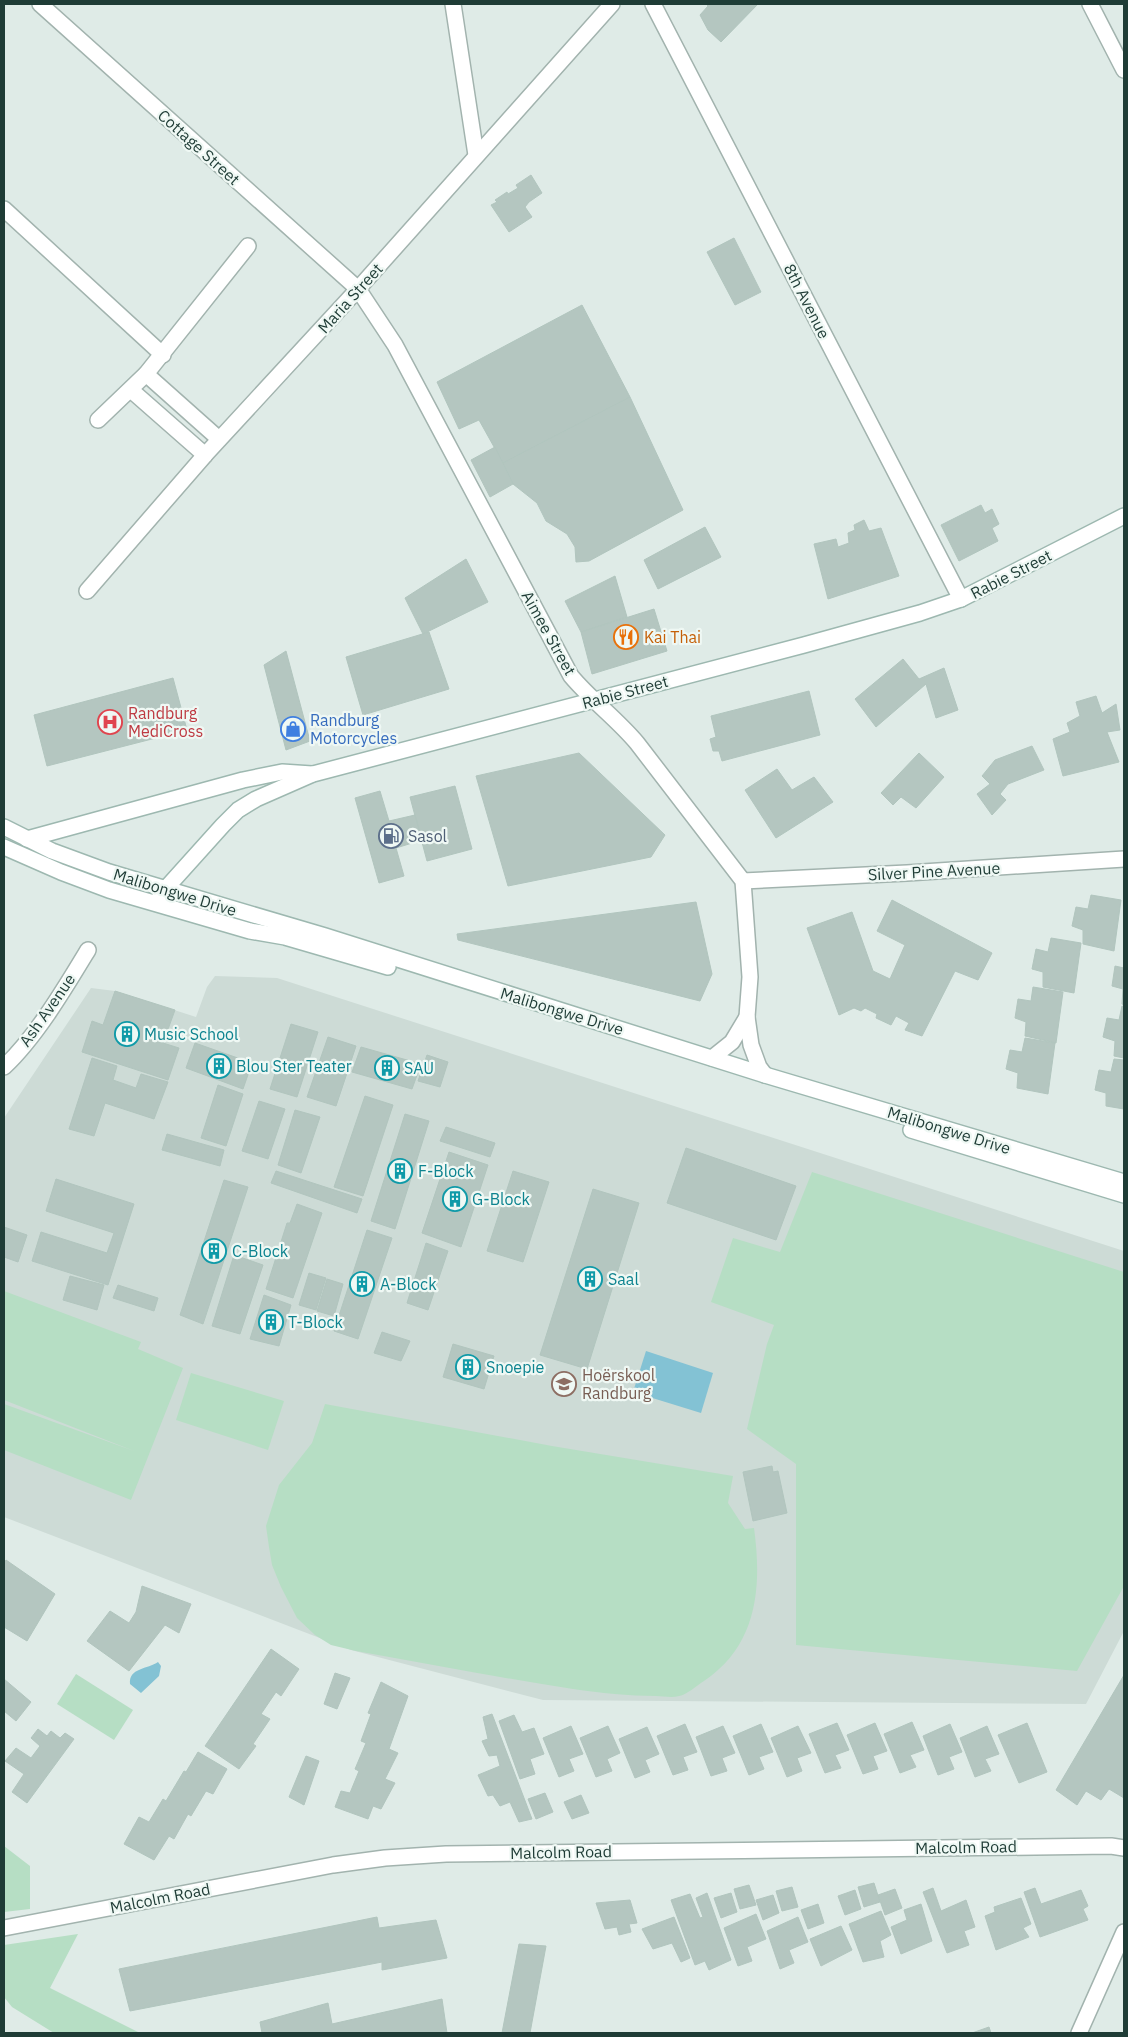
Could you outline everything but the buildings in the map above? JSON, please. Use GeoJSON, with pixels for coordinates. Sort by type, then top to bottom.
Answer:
{"type":"FeatureCollection","features":[{"type":"Feature","properties":{"kind":"street","name":"Cottage Street"},"geometry":{"type":"LineString","coordinates":[[40,4],[358,289]]}},
{"type":"Feature","properties":{"kind":"street"},"geometry":{"type":"LineString","coordinates":[[454,4],[476,156]]}},
{"type":"Feature","properties":{"kind":"street","name":"Maria Street"},"geometry":{"type":"LineString","coordinates":[[87,591],[219,439],[358,289],[612,4]]}},
{"type":"Feature","properties":{"kind":"street","name":"8th Avenue"},"geometry":{"type":"LineString","coordinates":[[653,4],[961,599]]}},
{"type":"Feature","properties":{"kind":"street"},"geometry":{"type":"LineString","coordinates":[[1090,4],[1124,70]]}},
{"type":"Feature","properties":{"kind":"street"},"geometry":{"type":"LineString","coordinates":[[4,209],[163,355]]}},
{"type":"Feature","properties":{"kind":"street"},"geometry":{"type":"LineString","coordinates":[[98,420],[131,390],[163,355],[248,246]]}},
{"type":"Feature","properties":{"kind":"street","name":"Aimee Street"},"geometry":{"type":"LineString","coordinates":[[358,289],[395,345],[562,662],[580,687],[627,731],[637,743],[743,881]]}},
{"type":"Feature","properties":{"kind":"street"},"geometry":{"type":"LineString","coordinates":[[146,374],[219,439]]}},
{"type":"Feature","properties":{"kind":"street"},"geometry":{"type":"LineString","coordinates":[[131,390],[205,455]]}},
{"type":"Feature","properties":{"kind":"street","name":"Rabie Street"},"geometry":{"type":"LineString","coordinates":[[153,903],[238,810],[256,799],[313,774],[804,645],[961,599],[1124,516]]}},
{"type":"Feature","properties":{"kind":"street"},"geometry":{"type":"LineString","coordinates":[[27,839],[244,780],[282,772],[313,774]]}},
{"type":"Feature","properties":{"kind":"street","name":"Malibongwe Drive"},"geometry":{"type":"LineString","coordinates":[[4,827],[75,861],[317,933],[765,1075],[1124,1182]]}},
{"type":"Feature","properties":{"kind":"street","name":"Malibongwe Drive"},"geometry":{"type":"LineString","coordinates":[[4,846],[72,877],[109,890],[250,932],[285,937],[389,967],[1124,1195]]}},
{"type":"Feature","properties":{"kind":"street","name":"Silver Pine Avenue"},"geometry":{"type":"LineString","coordinates":[[743,881],[1124,859]]}},
{"type":"Feature","properties":{"kind":"street"},"geometry":{"type":"LineString","coordinates":[[743,881],[750,977],[747,1017],[751,1045],[759,1067],[765,1075]]}},
{"type":"Feature","properties":{"kind":"street","name":"Ash Avenue"},"geometry":{"type":"LineString","coordinates":[[4,1067],[28,1039],[88,950]]}},
{"type":"Feature","properties":{"kind":"street"},"geometry":{"type":"LineString","coordinates":[[712,1058],[732,1042],[747,1017]]}},
{"type":"Feature","properties":{"kind":"street","name":"Malcolm Road"},"geometry":{"type":"LineString","coordinates":[[4,1928],[333,1865],[385,1858],[438,1854],[1101,1846],[1124,1848]]}},
{"type":"Feature","properties":{"kind":"street"},"geometry":{"type":"LineString","coordinates":[[1079,2033],[1124,1932]]}},
{"type":"Feature","properties":{"kind":"shaded area","name":"Hoërskool Randburg"},"geometry":{"type":"Polygon","coordinates":[[[215,976],[277,978],[1124,1251],[1124,1631],[1086,1704],[543,1700],[351,1650],[4,1517],[4,1118],[91,988],[115,991],[196,1017],[207,987],[215,976]]]}},
{"type":"Feature","properties":{"kind":"green space"},"geometry":{"type":"Polygon","coordinates":[[[812,1172],[1124,1272],[1124,1586],[1077,1671],[796,1645],[796,1464],[747,1429],[767,1344],[774,1325],[711,1302],[733,1238],[780,1252],[812,1172]]]}},
{"type":"Feature","properties":{"kind":"green space"},"geometry":{"type":"Polygon","coordinates":[[[4,1291],[141,1342],[138,1349],[183,1368],[131,1500],[4,1450],[4,1404],[134,1451],[4,1400],[4,1291]]]}},
{"type":"Feature","properties":{"kind":"green space"},"geometry":{"type":"Polygon","coordinates":[[[191,1373],[284,1401],[268,1450],[176,1420],[191,1373]]]}},
{"type":"Feature","properties":{"kind":"green space"},"geometry":{"type":"Polygon","coordinates":[[[325,1404],[552,1446],[733,1476],[728,1503],[745,1529],[754,1528],[757,1571],[752,1613],[746,1632],[736,1650],[722,1666],[704,1681],[685,1694],[670,1697],[625,1695],[573,1689],[492,1676],[331,1645],[315,1635],[297,1618],[272,1565],[266,1526],[279,1485],[312,1443],[325,1404]]]}},
{"type":"Feature","properties":{"kind":"green space"},"geometry":{"type":"Polygon","coordinates":[[[76,1674],[133,1710],[114,1740],[57,1704],[76,1674]]]}},
{"type":"Feature","properties":{"kind":"green space"},"geometry":{"type":"Polygon","coordinates":[[[4,1846],[30,1866],[30,1909],[4,1912],[4,1846]]]}},
{"type":"Feature","properties":{"kind":"green space"},"geometry":{"type":"Polygon","coordinates":[[[78,1934],[50,1988],[140,2033],[54,2033],[12,2007],[4,1997],[4,1945],[78,1934]]]}},
{"type":"Feature","properties":{"kind":"water"},"geometry":{"type":"Polygon","coordinates":[[[646,1351],[713,1373],[701,1413],[633,1392],[646,1351]]]}},
{"type":"Feature","properties":{"kind":"water"},"geometry":{"type":"Polygon","coordinates":[[[158,1662],[161,1666],[159,1676],[141,1693],[130,1684],[130,1679],[135,1672],[158,1662]]]}},
{"type":"Feature","properties":{"kind":"place","name":"Kai Thai"},"geometry":{"type":"Point","coordinates":[626,637]}},
{"type":"Feature","properties":{"kind":"place","name":"Randburg MediCross"},"geometry":{"type":"Point","coordinates":[110,722]}},
{"type":"Feature","properties":{"kind":"place","name":"Randburg Motorcycles"},"geometry":{"type":"Point","coordinates":[293,729]}},
{"type":"Feature","properties":{"kind":"place","name":"Sasol"},"geometry":{"type":"Point","coordinates":[391,836]}},
{"type":"Feature","properties":{"kind":"place","name":"Music School"},"geometry":{"type":"Point","coordinates":[127,1034]}},
{"type":"Feature","properties":{"kind":"place","name":"Blou Ster Teater"},"geometry":{"type":"Point","coordinates":[219,1066]}},
{"type":"Feature","properties":{"kind":"place","name":"SAU"},"geometry":{"type":"Point","coordinates":[387,1068]}},
{"type":"Feature","properties":{"kind":"place","name":"F-Block"},"geometry":{"type":"Point","coordinates":[400,1171]}},
{"type":"Feature","properties":{"kind":"place","name":"G-Block"},"geometry":{"type":"Point","coordinates":[455,1199]}},
{"type":"Feature","properties":{"kind":"place","name":"C-Block"},"geometry":{"type":"Point","coordinates":[214,1251]}},
{"type":"Feature","properties":{"kind":"place","name":"Saal"},"geometry":{"type":"Point","coordinates":[590,1279]}},
{"type":"Feature","properties":{"kind":"place","name":"A-Block"},"geometry":{"type":"Point","coordinates":[362,1284]}},
{"type":"Feature","properties":{"kind":"place","name":"T-Block"},"geometry":{"type":"Point","coordinates":[271,1322]}},
{"type":"Feature","properties":{"kind":"place","name":"Snoepie"},"geometry":{"type":"Point","coordinates":[468,1367]}},
{"type":"Feature","properties":{"kind":"place","name":"Hoërskool Randburg"},"geometry":{"type":"Point","coordinates":[564,1384]}}]}
